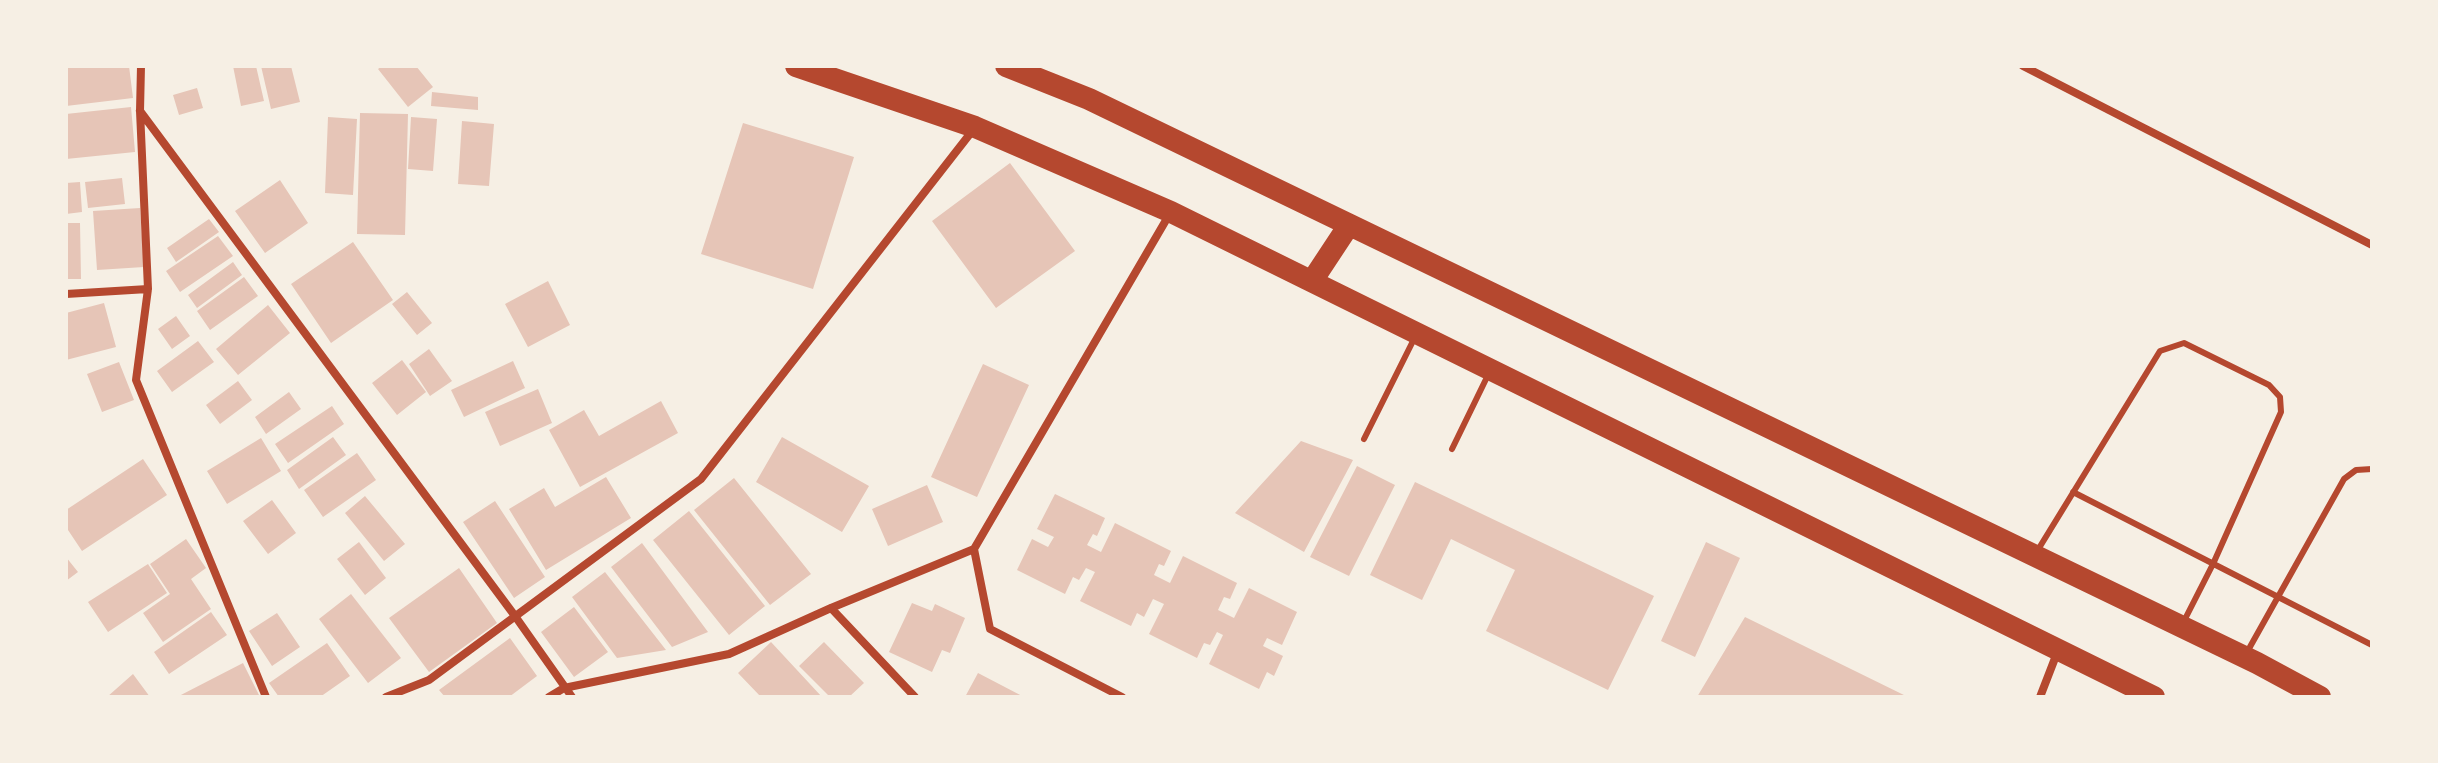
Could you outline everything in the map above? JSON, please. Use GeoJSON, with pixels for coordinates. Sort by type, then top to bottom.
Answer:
{"type":"FeatureCollection","features":[{"type":"Feature","properties":{"kind":"highway"},"geometry":{"type":"LineString","coordinates":[[796,66],[975,127],[1171,212],[2154,697]]}},
{"type":"Feature","properties":{"kind":"highway"},"geometry":{"type":"LineString","coordinates":[[1006,66],[1089,99],[2320,697]]}},
{"type":"Feature","properties":{"kind":"highway"},"geometry":{"type":"LineString","coordinates":[[1312,281],[1349,225]]}},
{"type":"Feature","properties":{"kind":"street"},"geometry":{"type":"LineString","coordinates":[[141,66],[140,111],[148,289],[136,380],[266,697]]}},
{"type":"Feature","properties":{"kind":"street"},"geometry":{"type":"LineString","coordinates":[[2023,66],[2372,245]]}},
{"type":"Feature","properties":{"kind":"street"},"geometry":{"type":"LineString","coordinates":[[140,111],[572,697]]}},
{"type":"Feature","properties":{"kind":"street"},"geometry":{"type":"LineString","coordinates":[[386,697],[429,680],[701,479],[975,127]]}},
{"type":"Feature","properties":{"kind":"street"},"geometry":{"type":"LineString","coordinates":[[549,697],[564,688],[729,654],[974,549],[1171,212]]}},
{"type":"Feature","properties":{"kind":"street"},"geometry":{"type":"LineString","coordinates":[[66,294],[148,289]]}},
{"type":"Feature","properties":{"kind":"street"},"geometry":{"type":"LineString","coordinates":[[974,549],[990,629],[1122,697]]}},
{"type":"Feature","properties":{"kind":"street"},"geometry":{"type":"LineString","coordinates":[[831,608],[915,697]]}},
{"type":"Feature","properties":{"kind":"street"},"geometry":{"type":"LineString","coordinates":[[2040,697],[2059,650]]}},
{"type":"Feature","properties":{"kind":"lane"},"geometry":{"type":"LineString","coordinates":[[1364,439],[1417,333]]}},
{"type":"Feature","properties":{"kind":"lane"},"geometry":{"type":"LineString","coordinates":[[2034,556],[2160,351],[2184,343],[2269,385],[2280,397],[2281,412],[2213,564],[2181,627]]}},
{"type":"Feature","properties":{"kind":"lane"},"geometry":{"type":"LineString","coordinates":[[1452,449],[1491,370]]}},
{"type":"Feature","properties":{"kind":"lane"},"geometry":{"type":"LineString","coordinates":[[2244,658],[2344,479],[2356,470],[2372,469]]}},
{"type":"Feature","properties":{"kind":"lane"},"geometry":{"type":"LineString","coordinates":[[2073,492],[2372,645]]}},
{"type":"Feature","properties":{"kind":"building"},"geometry":{"type":"Polygon","coordinates":[[[66,66],[129,66],[133,98],[66,106],[66,66]]]}},
{"type":"Feature","properties":{"kind":"building"},"geometry":{"type":"Polygon","coordinates":[[[233,66],[256,66],[264,101],[241,106],[233,66]]]}},
{"type":"Feature","properties":{"kind":"building"},"geometry":{"type":"Polygon","coordinates":[[[261,66],[291,66],[300,102],[271,109],[261,66]]]}},
{"type":"Feature","properties":{"kind":"building"},"geometry":{"type":"Polygon","coordinates":[[[382,66],[416,66],[433,87],[408,107],[378,69],[382,66]]]}},
{"type":"Feature","properties":{"kind":"building"},"geometry":{"type":"Polygon","coordinates":[[[197,88],[203,108],[179,115],[173,95],[197,88]]]}},
{"type":"Feature","properties":{"kind":"building"},"geometry":{"type":"Polygon","coordinates":[[[432,92],[478,97],[478,110],[431,106],[432,92]]]}},
{"type":"Feature","properties":{"kind":"building"},"geometry":{"type":"Polygon","coordinates":[[[131,107],[135,152],[66,159],[66,114],[131,107]]]}},
{"type":"Feature","properties":{"kind":"building"},"geometry":{"type":"Polygon","coordinates":[[[360,113],[408,114],[405,235],[357,234],[360,113]]]}},
{"type":"Feature","properties":{"kind":"building"},"geometry":{"type":"Polygon","coordinates":[[[328,117],[357,119],[353,195],[325,193],[328,117]]]}},
{"type":"Feature","properties":{"kind":"building"},"geometry":{"type":"Polygon","coordinates":[[[411,117],[437,119],[433,171],[408,169],[411,117]]]}},
{"type":"Feature","properties":{"kind":"building"},"geometry":{"type":"Polygon","coordinates":[[[462,121],[494,124],[489,186],[458,184],[462,121]]]}},
{"type":"Feature","properties":{"kind":"building"},"geometry":{"type":"Polygon","coordinates":[[[743,123],[854,157],[813,289],[701,254],[743,123]]]}},
{"type":"Feature","properties":{"kind":"building"},"geometry":{"type":"Polygon","coordinates":[[[1010,163],[1075,251],[996,308],[932,221],[1010,163]]]}},
{"type":"Feature","properties":{"kind":"building"},"geometry":{"type":"Polygon","coordinates":[[[122,178],[125,204],[88,208],[85,182],[122,178]]]}},
{"type":"Feature","properties":{"kind":"building"},"geometry":{"type":"Polygon","coordinates":[[[280,180],[308,223],[265,253],[235,211],[280,180]]]}},
{"type":"Feature","properties":{"kind":"building"},"geometry":{"type":"Polygon","coordinates":[[[80,182],[82,212],[66,214],[66,183],[80,182]]]}},
{"type":"Feature","properties":{"kind":"building"},"geometry":{"type":"Polygon","coordinates":[[[140,208],[144,267],[97,270],[93,211],[140,208]]]}},
{"type":"Feature","properties":{"kind":"building"},"geometry":{"type":"Polygon","coordinates":[[[209,219],[219,232],[176,262],[167,248],[209,219]]]}},
{"type":"Feature","properties":{"kind":"building"},"geometry":{"type":"Polygon","coordinates":[[[66,223],[80,223],[81,279],[66,279],[66,223]]]}},
{"type":"Feature","properties":{"kind":"building"},"geometry":{"type":"Polygon","coordinates":[[[218,236],[233,256],[180,292],[166,271],[218,236]]]}},
{"type":"Feature","properties":{"kind":"building"},"geometry":{"type":"Polygon","coordinates":[[[353,242],[393,300],[331,343],[291,284],[353,242]]]}},
{"type":"Feature","properties":{"kind":"building"},"geometry":{"type":"Polygon","coordinates":[[[233,262],[242,275],[197,308],[188,295],[233,262]]]}},
{"type":"Feature","properties":{"kind":"building"},"geometry":{"type":"Polygon","coordinates":[[[244,277],[258,296],[210,330],[197,311],[244,277]]]}},
{"type":"Feature","properties":{"kind":"building"},"geometry":{"type":"Polygon","coordinates":[[[548,281],[570,325],[528,347],[505,304],[548,281]]]}},
{"type":"Feature","properties":{"kind":"building"},"geometry":{"type":"Polygon","coordinates":[[[407,292],[432,323],[417,335],[392,304],[407,292]]]}},
{"type":"Feature","properties":{"kind":"building"},"geometry":{"type":"Polygon","coordinates":[[[104,303],[116,347],[66,360],[66,313],[104,303]]]}},
{"type":"Feature","properties":{"kind":"building"},"geometry":{"type":"Polygon","coordinates":[[[268,305],[290,333],[238,375],[216,349],[268,305]]]}},
{"type":"Feature","properties":{"kind":"building"},"geometry":{"type":"Polygon","coordinates":[[[176,316],[190,336],[172,349],[158,329],[176,316]]]}},
{"type":"Feature","properties":{"kind":"building"},"geometry":{"type":"Polygon","coordinates":[[[198,341],[214,362],[172,392],[157,371],[198,341]]]}},
{"type":"Feature","properties":{"kind":"building"},"geometry":{"type":"Polygon","coordinates":[[[429,349],[452,381],[430,396],[409,364],[429,349]]]}},
{"type":"Feature","properties":{"kind":"building"},"geometry":{"type":"Polygon","coordinates":[[[402,360],[426,392],[397,415],[372,383],[402,360]]]}},
{"type":"Feature","properties":{"kind":"building"},"geometry":{"type":"Polygon","coordinates":[[[513,361],[525,388],[464,417],[451,390],[513,361]]]}},
{"type":"Feature","properties":{"kind":"building"},"geometry":{"type":"Polygon","coordinates":[[[119,362],[134,400],[102,412],[87,374],[119,362]]]}},
{"type":"Feature","properties":{"kind":"building"},"geometry":{"type":"Polygon","coordinates":[[[983,364],[1029,385],[977,497],[931,477],[983,364]]]}},
{"type":"Feature","properties":{"kind":"building"},"geometry":{"type":"Polygon","coordinates":[[[238,381],[252,400],[220,424],[206,405],[238,381]]]}},
{"type":"Feature","properties":{"kind":"building"},"geometry":{"type":"Polygon","coordinates":[[[538,389],[552,423],[500,446],[485,412],[538,389]]]}},
{"type":"Feature","properties":{"kind":"building"},"geometry":{"type":"Polygon","coordinates":[[[289,392],[301,409],[266,434],[255,417],[289,392]]]}},
{"type":"Feature","properties":{"kind":"building"},"geometry":{"type":"Polygon","coordinates":[[[661,401],[678,433],[580,487],[549,430],[584,410],[599,436],[661,401]]]}},
{"type":"Feature","properties":{"kind":"building"},"geometry":{"type":"Polygon","coordinates":[[[332,406],[344,424],[288,463],[275,444],[332,406]]]}},
{"type":"Feature","properties":{"kind":"building"},"geometry":{"type":"Polygon","coordinates":[[[333,437],[346,455],[299,489],[287,470],[333,437]]]}},
{"type":"Feature","properties":{"kind":"building"},"geometry":{"type":"Polygon","coordinates":[[[782,437],[869,486],[842,532],[756,482],[782,437]]]}},
{"type":"Feature","properties":{"kind":"building"},"geometry":{"type":"Polygon","coordinates":[[[261,438],[281,471],[227,504],[207,471],[261,438]]]}},
{"type":"Feature","properties":{"kind":"building"},"geometry":{"type":"Polygon","coordinates":[[[1301,441],[1353,460],[1304,552],[1235,513],[1301,441]]]}},
{"type":"Feature","properties":{"kind":"building"},"geometry":{"type":"Polygon","coordinates":[[[357,453],[376,480],[323,517],[304,490],[357,453]]]}},
{"type":"Feature","properties":{"kind":"building"},"geometry":{"type":"Polygon","coordinates":[[[143,459],[167,495],[82,551],[66,527],[66,510],[143,459]]]}},
{"type":"Feature","properties":{"kind":"building"},"geometry":{"type":"Polygon","coordinates":[[[1357,466],[1395,485],[1349,576],[1310,557],[1357,466]]]}},
{"type":"Feature","properties":{"kind":"building"},"geometry":{"type":"Polygon","coordinates":[[[606,477],[631,518],[546,570],[509,509],[544,488],[555,507],[606,477]]]}},
{"type":"Feature","properties":{"kind":"building"},"geometry":{"type":"Polygon","coordinates":[[[734,478],[811,574],[770,605],[694,510],[734,478]]]}},
{"type":"Feature","properties":{"kind":"building"},"geometry":{"type":"Polygon","coordinates":[[[1415,482],[1654,596],[1608,690],[1486,631],[1515,570],[1451,539],[1422,600],[1370,575],[1415,482]]]}},
{"type":"Feature","properties":{"kind":"building"},"geometry":{"type":"Polygon","coordinates":[[[927,485],[943,522],[888,546],[872,509],[927,485]]]}},
{"type":"Feature","properties":{"kind":"building"},"geometry":{"type":"Polygon","coordinates":[[[1055,494],[1105,518],[1097,536],[1093,534],[1087,545],[1101,552],[1115,523],[1171,551],[1164,566],[1159,564],[1154,575],[1170,583],[1183,556],[1237,583],[1230,599],[1224,597],[1218,610],[1234,618],[1249,588],[1297,612],[1282,645],[1267,638],[1263,646],[1283,656],[1274,676],[1267,672],[1259,689],[1209,664],[1223,635],[1217,632],[1210,645],[1204,643],[1197,658],[1149,634],[1164,604],[1153,599],[1144,617],[1137,613],[1131,626],[1080,601],[1095,572],[1086,568],[1079,580],[1073,577],[1065,594],[1017,570],[1032,539],[1048,547],[1054,537],[1037,529],[1055,494]]]}},
{"type":"Feature","properties":{"kind":"building"},"geometry":{"type":"Polygon","coordinates":[[[365,496],[405,544],[384,561],[345,513],[365,496]]]}},
{"type":"Feature","properties":{"kind":"building"},"geometry":{"type":"Polygon","coordinates":[[[272,500],[296,533],[268,554],[243,521],[272,500]]]}},
{"type":"Feature","properties":{"kind":"building"},"geometry":{"type":"Polygon","coordinates":[[[495,501],[545,577],[514,598],[463,522],[495,501]]]}},
{"type":"Feature","properties":{"kind":"building"},"geometry":{"type":"Polygon","coordinates":[[[689,511],[765,606],[729,635],[653,540],[689,511]]]}},
{"type":"Feature","properties":{"kind":"building"},"geometry":{"type":"Polygon","coordinates":[[[186,539],[206,568],[191,579],[211,609],[163,642],[143,613],[170,594],[150,564],[186,539]]]}},
{"type":"Feature","properties":{"kind":"building"},"geometry":{"type":"Polygon","coordinates":[[[359,542],[386,578],[365,595],[337,559],[359,542]]]}},
{"type":"Feature","properties":{"kind":"building"},"geometry":{"type":"Polygon","coordinates":[[[1706,542],[1740,558],[1695,657],[1661,641],[1706,542]]]}},
{"type":"Feature","properties":{"kind":"building"},"geometry":{"type":"Polygon","coordinates":[[[642,543],[708,632],[672,647],[611,567],[642,543]]]}},
{"type":"Feature","properties":{"kind":"building"},"geometry":{"type":"Polygon","coordinates":[[[66,557],[78,572],[66,581],[66,557]]]}},
{"type":"Feature","properties":{"kind":"building"},"geometry":{"type":"Polygon","coordinates":[[[148,564],[167,593],[108,632],[88,602],[148,564]]]}},
{"type":"Feature","properties":{"kind":"building"},"geometry":{"type":"Polygon","coordinates":[[[459,568],[497,623],[429,672],[389,618],[459,568]]]}},
{"type":"Feature","properties":{"kind":"building"},"geometry":{"type":"Polygon","coordinates":[[[605,572],[666,650],[617,658],[572,597],[605,572]]]}},
{"type":"Feature","properties":{"kind":"building"},"geometry":{"type":"Polygon","coordinates":[[[351,594],[401,658],[368,683],[319,619],[351,594]]]}},
{"type":"Feature","properties":{"kind":"building"},"geometry":{"type":"Polygon","coordinates":[[[912,603],[932,611],[935,604],[965,618],[950,653],[942,650],[932,672],[889,652],[912,603]]]}},
{"type":"Feature","properties":{"kind":"building"},"geometry":{"type":"Polygon","coordinates":[[[574,607],[608,652],[574,677],[541,632],[574,607]]]}},
{"type":"Feature","properties":{"kind":"building"},"geometry":{"type":"Polygon","coordinates":[[[211,612],[227,635],[169,674],[154,652],[211,612]]]}},
{"type":"Feature","properties":{"kind":"building"},"geometry":{"type":"Polygon","coordinates":[[[277,613],[300,647],[272,666],[249,631],[277,613]]]}},
{"type":"Feature","properties":{"kind":"building"},"geometry":{"type":"Polygon","coordinates":[[[1745,617],[1908,697],[1697,697],[1745,617]]]}},
{"type":"Feature","properties":{"kind":"building"},"geometry":{"type":"Polygon","coordinates":[[[510,638],[537,676],[509,697],[445,697],[439,690],[510,638]]]}},
{"type":"Feature","properties":{"kind":"building"},"geometry":{"type":"Polygon","coordinates":[[[771,642],[822,697],[761,697],[738,673],[771,642]]]}},
{"type":"Feature","properties":{"kind":"building"},"geometry":{"type":"Polygon","coordinates":[[[824,642],[864,683],[849,697],[830,697],[799,666],[824,642]]]}},
{"type":"Feature","properties":{"kind":"building"},"geometry":{"type":"Polygon","coordinates":[[[327,643],[350,676],[320,697],[279,697],[269,683],[327,643]]]}},
{"type":"Feature","properties":{"kind":"building"},"geometry":{"type":"Polygon","coordinates":[[[243,663],[260,697],[177,697],[243,663]]]}},
{"type":"Feature","properties":{"kind":"building"},"geometry":{"type":"Polygon","coordinates":[[[978,673],[1024,697],[965,697],[978,673]]]}},
{"type":"Feature","properties":{"kind":"building"},"geometry":{"type":"Polygon","coordinates":[[[133,674],[150,697],[107,697],[133,674]]]}}]}
